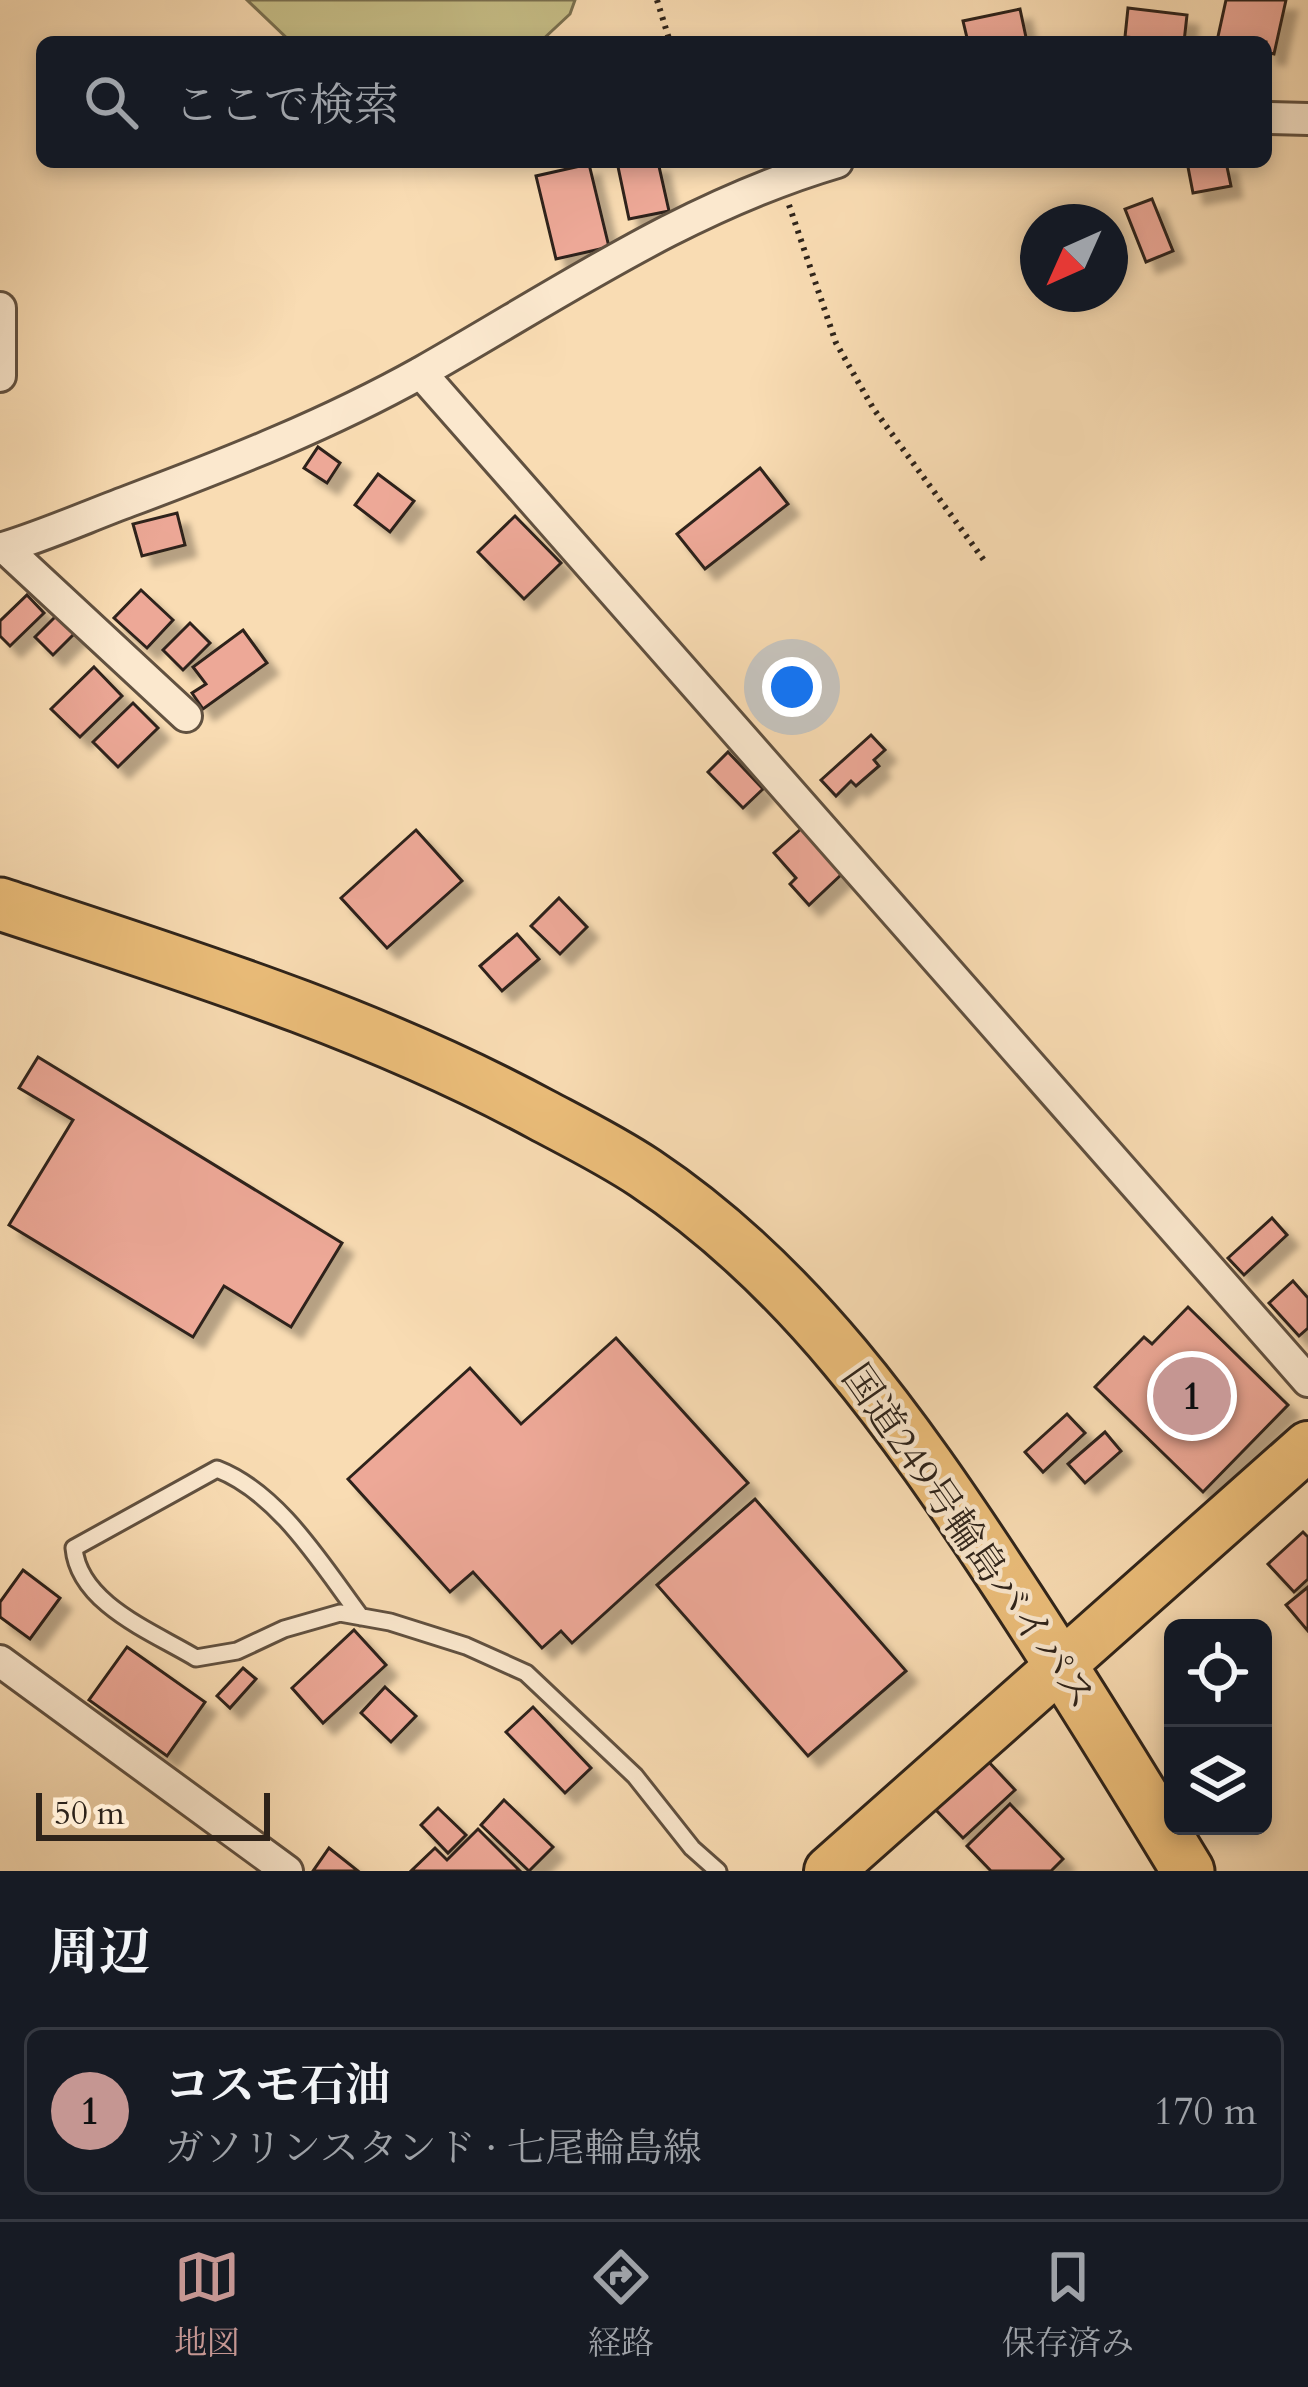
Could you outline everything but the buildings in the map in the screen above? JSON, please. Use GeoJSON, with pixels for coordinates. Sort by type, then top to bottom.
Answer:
{"type":"FeatureCollection","features":[{"type":"Feature","properties":{"kind":"highway","name":"国道249号輪島バイパス"},"geometry":{"type":"LineString","coordinates":[[0,904],[200,968],[368,1031],[520,1103],[645,1173],[719,1230],[805,1309],[860,1372],[930,1467],[1188,1871]]}},
{"type":"Feature","properties":{"kind":"main road"},"geometry":{"type":"LineString","coordinates":[[830,1871],[1308,1446]]}},
{"type":"Feature","properties":{"kind":"street"},"geometry":{"type":"LineString","coordinates":[[1272,118],[1308,118]]}},
{"type":"Feature","properties":{"kind":"street"},"geometry":{"type":"LineString","coordinates":[[186,716],[3,548],[231,463],[421,373],[508,319],[729,199],[816,168]]}},
{"type":"Feature","properties":{"kind":"street"},"geometry":{"type":"LineString","coordinates":[[0,308],[0,376]]}},
{"type":"Feature","properties":{"kind":"street"},"geometry":{"type":"LineString","coordinates":[[421,373],[1308,1382]]}},
{"type":"Feature","properties":{"kind":"street"},"geometry":{"type":"LineString","coordinates":[[0,1660],[287,1871]]}},
{"type":"Feature","properties":{"kind":"lane"},"geometry":{"type":"LineString","coordinates":[[361,1617],[279,1515],[242,1479],[217,1469],[74,1548],[76,1567],[107,1605],[196,1658],[237,1651],[284,1629],[340,1613],[466,1646],[526,1673],[635,1776],[692,1848],[718,1871]]}},
{"type":"Feature","properties":{"kind":"path"},"geometry":{"type":"LineString","coordinates":[[657,0],[668,36]]}},
{"type":"Feature","properties":{"kind":"path"},"geometry":{"type":"LineString","coordinates":[[780,178],[836,344],[873,408],[986,563]]}},
{"type":"Feature","properties":{"kind":"shaded area"},"geometry":{"type":"Polygon","coordinates":[[[247,0],[575,0],[570,14],[546,36],[285,36],[247,0]]]}},
{"type":"Feature","properties":{"kind":"place","name":"コスモ石油"},"geometry":{"type":"Point","coordinates":[1192,1396]}}]}
